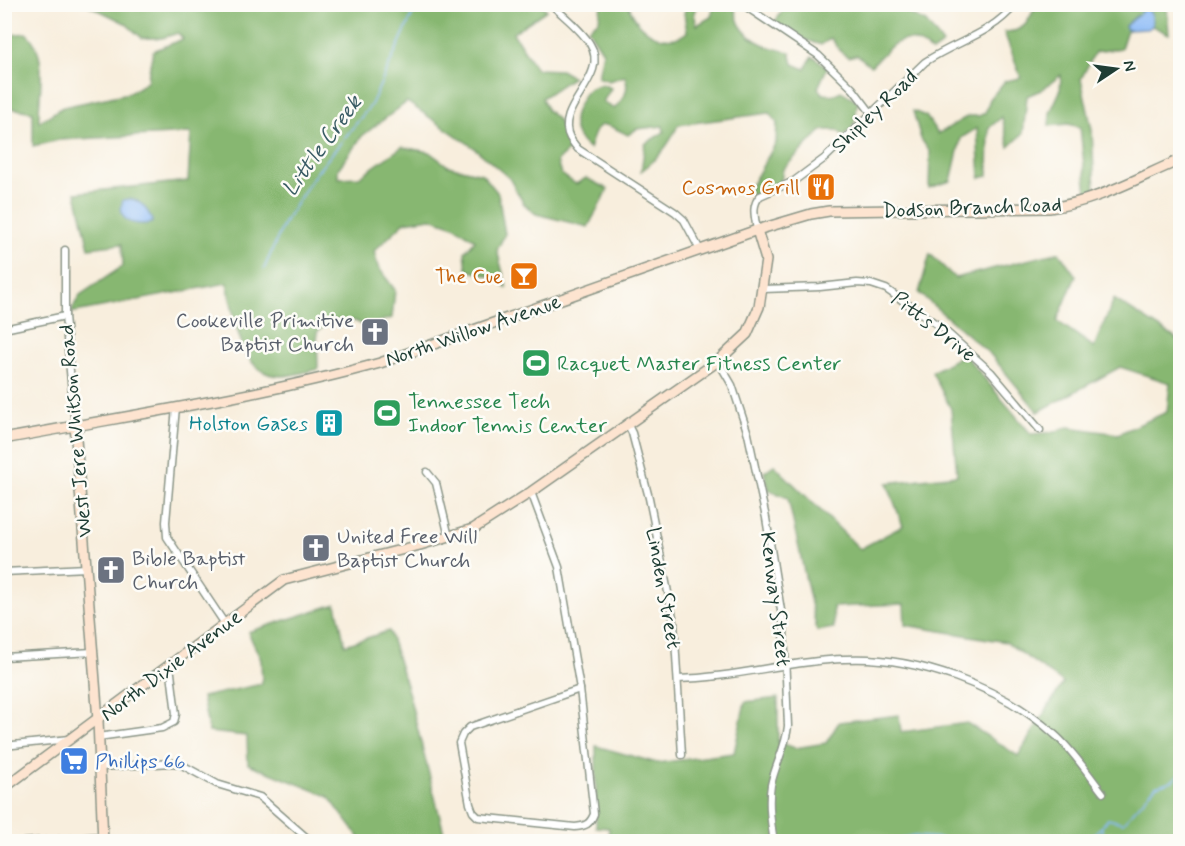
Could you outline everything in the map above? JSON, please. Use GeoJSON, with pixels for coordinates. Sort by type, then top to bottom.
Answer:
{"type":"FeatureCollection","features":[{"type":"Feature","properties":{"kind":"street"},"geometry":{"type":"LineString","coordinates":[[550,4],[591,45],[594,58],[594,69],[572,108],[567,123],[569,137],[578,149],[675,212],[684,220],[700,249]]}},
{"type":"Feature","properties":{"kind":"street"},"geometry":{"type":"LineString","coordinates":[[742,4],[818,55],[853,89],[872,114]]}},
{"type":"Feature","properties":{"kind":"street","name":"Shipley Road"},"geometry":{"type":"LineString","coordinates":[[758,230],[754,211],[755,201],[760,196],[809,172],[925,62],[989,30],[1016,4]]}},
{"type":"Feature","properties":{"kind":"street","name":"Dodson Branch Road"},"geometry":{"type":"LineString","coordinates":[[758,230],[829,211],[1049,208],[1070,205],[1088,200],[1180,160]]}},
{"type":"Feature","properties":{"kind":"street","name":"North Willow Avenue"},"geometry":{"type":"LineString","coordinates":[[4,439],[332,376],[380,363],[758,230]]}},
{"type":"Feature","properties":{"kind":"street","name":"North Dixie Avenue"},"geometry":{"type":"LineString","coordinates":[[4,788],[284,580],[449,537],[482,524],[718,361],[747,334],[759,307],[766,260],[758,230]]}},
{"type":"Feature","properties":{"kind":"street","name":"West Jere Whitson Road"},"geometry":{"type":"LineString","coordinates":[[65,250],[65,316],[87,568],[98,720],[103,839]]}},
{"type":"Feature","properties":{"kind":"street","name":"Pitts Drive"},"geometry":{"type":"LineString","coordinates":[[763,289],[857,283],[871,284],[886,289],[942,328],[991,372],[1040,430]]}},
{"type":"Feature","properties":{"kind":"street"},"geometry":{"type":"LineString","coordinates":[[4,329],[65,316]]}},
{"type":"Feature","properties":{"kind":"street","name":"Kenway Street"},"geometry":{"type":"LineString","coordinates":[[718,361],[732,385],[748,434],[780,599],[786,664],[788,726],[786,742],[771,784],[770,809],[774,842]]}},
{"type":"Feature","properties":{"kind":"street"},"geometry":{"type":"LineString","coordinates":[[176,407],[166,522],[167,537],[225,624]]}},
{"type":"Feature","properties":{"kind":"street","name":"Linden Street"},"geometry":{"type":"LineString","coordinates":[[627,423],[649,498],[671,606],[675,632],[682,755]]}},
{"type":"Feature","properties":{"kind":"street"},"geometry":{"type":"LineString","coordinates":[[427,472],[436,483],[449,537]]}},
{"type":"Feature","properties":{"kind":"street"},"geometry":{"type":"LineString","coordinates":[[531,492],[559,567],[580,689],[594,814],[587,825],[575,827],[478,817],[473,812],[459,743],[463,734],[470,727],[580,689]]}},
{"type":"Feature","properties":{"kind":"street"},"geometry":{"type":"LineString","coordinates":[[4,572],[87,568]]}},
{"type":"Feature","properties":{"kind":"street"},"geometry":{"type":"LineString","coordinates":[[4,657],[93,652]]}},
{"type":"Feature","properties":{"kind":"street"},"geometry":{"type":"LineString","coordinates":[[678,679],[704,678],[786,664],[845,658],[904,662],[971,683],[994,694],[1055,734],[1103,793]]}},
{"type":"Feature","properties":{"kind":"street"},"geometry":{"type":"LineString","coordinates":[[98,737],[162,728],[174,722],[176,714],[170,665]]}},
{"type":"Feature","properties":{"kind":"street"},"geometry":{"type":"LineString","coordinates":[[4,746],[72,739]]}},
{"type":"Feature","properties":{"kind":"street"},"geometry":{"type":"LineString","coordinates":[[100,767],[173,763],[182,765],[217,784],[260,797],[307,838]]}},
{"type":"Feature","properties":{"kind":"street"},"geometry":{"type":"LineString","coordinates":[[24,842],[103,839]]}},
{"type":"Feature","properties":{"kind":"green space"},"geometry":{"type":"Polygon","coordinates":[[[786,4],[898,5],[909,14],[926,22],[943,44],[932,52],[914,41],[899,42],[885,51],[871,66],[857,55],[848,57],[841,52],[831,38],[821,45],[801,40],[775,22],[786,4]]]}},
{"type":"Feature","properties":{"kind":"green space"},"geometry":{"type":"Polygon","coordinates":[[[88,5],[542,5],[547,10],[513,33],[536,69],[561,70],[573,77],[542,98],[547,110],[558,120],[571,148],[557,161],[561,174],[576,184],[586,178],[608,189],[588,227],[536,214],[524,204],[509,178],[473,147],[407,102],[362,136],[338,169],[338,178],[359,177],[402,147],[429,152],[448,166],[482,174],[498,193],[505,234],[497,250],[507,289],[499,279],[467,270],[465,252],[475,240],[454,226],[431,218],[405,222],[374,251],[378,267],[395,290],[392,318],[365,326],[355,321],[332,320],[317,332],[318,369],[281,376],[267,373],[256,366],[247,355],[241,342],[227,283],[70,313],[80,295],[123,266],[122,244],[89,248],[76,193],[188,181],[191,133],[59,140],[33,146],[33,112],[5,107],[5,63],[8,53],[5,52],[4,36],[26,33],[38,51],[41,74],[39,122],[63,107],[129,93],[147,82],[153,51],[183,39],[178,33],[162,38],[142,38],[125,23],[88,5]]]}},
{"type":"Feature","properties":{"kind":"green space"},"geometry":{"type":"Polygon","coordinates":[[[601,5],[629,5],[632,14],[644,28],[652,34],[670,39],[687,32],[684,13],[687,5],[697,5],[694,14],[697,25],[711,17],[714,5],[720,5],[725,9],[734,6],[740,25],[755,40],[769,47],[790,52],[793,64],[805,69],[812,57],[827,68],[818,88],[823,94],[833,95],[841,91],[858,101],[854,125],[844,136],[837,130],[822,130],[783,169],[781,182],[754,196],[748,191],[776,143],[777,123],[769,113],[678,125],[663,151],[641,171],[645,144],[664,132],[663,126],[637,129],[628,135],[602,125],[595,132],[589,149],[579,139],[574,127],[575,115],[583,95],[602,84],[611,88],[603,102],[614,109],[623,98],[627,86],[625,76],[609,81],[598,77],[603,52],[588,29],[599,20],[601,5]]]}},
{"type":"Feature","properties":{"kind":"green space"},"geometry":{"type":"Polygon","coordinates":[[[1036,5],[1168,5],[1169,34],[1152,26],[1153,20],[1137,15],[1125,26],[1127,30],[1121,48],[1095,52],[1081,79],[1092,130],[1095,193],[1087,194],[1080,127],[1068,124],[1049,126],[1050,113],[1060,91],[1061,75],[1041,90],[1027,96],[1023,134],[1009,147],[1002,117],[989,128],[988,176],[980,178],[977,128],[961,138],[951,181],[929,188],[930,152],[921,139],[913,111],[926,116],[938,134],[968,116],[979,116],[985,113],[990,99],[1005,81],[1021,78],[1004,32],[1017,30],[1025,25],[1036,5]]]}},
{"type":"Feature","properties":{"kind":"green space"},"geometry":{"type":"Polygon","coordinates":[[[1059,252],[1076,276],[1057,321],[1094,347],[1114,299],[1180,341],[1180,841],[608,841],[609,828],[596,827],[596,746],[657,763],[734,753],[745,702],[778,698],[778,742],[795,748],[826,743],[839,722],[899,715],[901,732],[967,723],[1018,756],[1063,683],[1006,642],[905,625],[904,604],[833,607],[834,628],[817,631],[788,498],[769,490],[764,472],[774,465],[860,549],[903,526],[887,483],[957,475],[951,409],[932,372],[964,354],[1031,434],[1055,432],[1068,427],[1118,434],[1167,412],[1170,383],[1120,367],[1038,412],[991,355],[919,293],[930,254],[955,278],[1059,252]]]}},
{"type":"Feature","properties":{"kind":"green space"},"geometry":{"type":"Polygon","coordinates":[[[336,604],[345,645],[389,631],[409,695],[446,841],[362,841],[328,796],[248,764],[247,736],[209,732],[202,697],[262,684],[261,660],[248,632],[336,604]]]}},
{"type":"Feature","properties":{"kind":"water"},"geometry":{"type":"Polygon","coordinates":[[[1146,8],[1152,15],[1152,26],[1148,29],[1127,30],[1125,26],[1146,8]]]}},
{"type":"Feature","properties":{"kind":"water"},"geometry":{"type":"Polygon","coordinates":[[[132,199],[144,207],[153,220],[152,223],[133,223],[124,218],[121,207],[123,200],[132,199]]]}},
{"type":"Feature","properties":{"kind":"waterway","name":"Little Creek"},"geometry":{"type":"LineString","coordinates":[[264,269],[284,223],[314,176],[371,105],[415,9],[414,4]]}},
{"type":"Feature","properties":{"kind":"waterway"},"geometry":{"type":"LineString","coordinates":[[1103,842],[1101,840],[1102,826],[1108,819],[1123,823],[1156,786],[1172,781],[1180,773]]}},
{"type":"Feature","properties":{"kind":"waterway"},"geometry":{"type":"LineString","coordinates":[[858,842],[896,841],[911,836],[948,839],[1073,838],[1093,835],[1102,826]]}},
{"type":"Feature","properties":{"kind":"waterway"},"geometry":{"type":"LineString","coordinates":[[618,842],[621,839],[625,842]]}},
{"type":"Feature","properties":{"kind":"place","name":"Cosmos Grill"},"geometry":{"type":"Point","coordinates":[821,187]}},
{"type":"Feature","properties":{"kind":"place","name":"The Cue"},"geometry":{"type":"Point","coordinates":[524,276]}},
{"type":"Feature","properties":{"kind":"place","name":"Cookeville Primitive Baptist Church"},"geometry":{"type":"Point","coordinates":[375,332]}},
{"type":"Feature","properties":{"kind":"place","name":"Racquet Master Fitness Center"},"geometry":{"type":"Point","coordinates":[536,363]}},
{"type":"Feature","properties":{"kind":"place","name":"Tennessee Tech Indoor Tennis Center"},"geometry":{"type":"Point","coordinates":[387,413]}},
{"type":"Feature","properties":{"kind":"place","name":"Holston Gases"},"geometry":{"type":"Point","coordinates":[329,423]}},
{"type":"Feature","properties":{"kind":"place","name":"United Free Will Baptist Church"},"geometry":{"type":"Point","coordinates":[316,548]}},
{"type":"Feature","properties":{"kind":"place","name":"Bible Baptist Church"},"geometry":{"type":"Point","coordinates":[111,570]}},
{"type":"Feature","properties":{"kind":"place","name":"Phillips 66"},"geometry":{"type":"Point","coordinates":[74,761]}}]}
